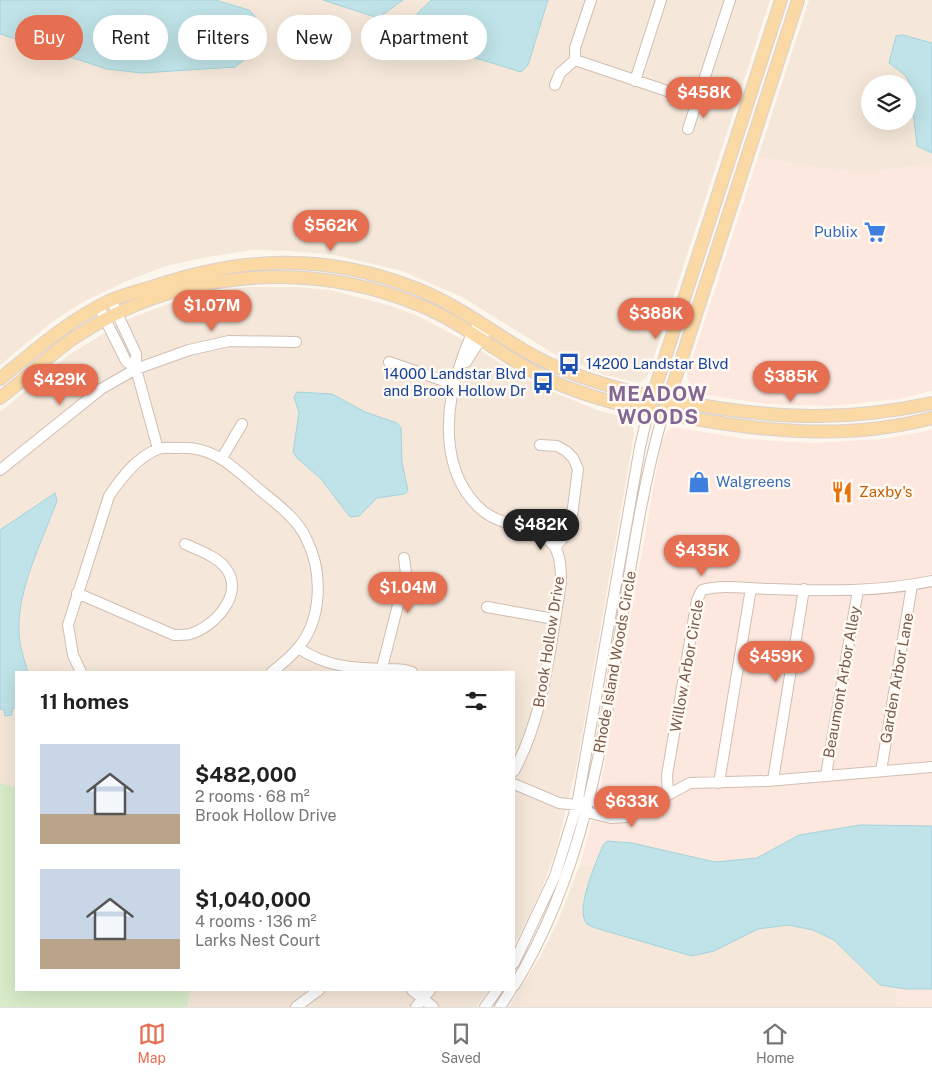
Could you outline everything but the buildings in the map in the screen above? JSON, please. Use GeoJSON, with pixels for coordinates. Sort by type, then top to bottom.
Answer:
{"type":"FeatureCollection","features":[{"type":"Feature","properties":{"kind":"main road"},"geometry":{"type":"LineString","coordinates":[[648,412],[781,0]]}},
{"type":"Feature","properties":{"kind":"main road"},"geometry":{"type":"LineString","coordinates":[[663,414],[798,0]]}},
{"type":"Feature","properties":{"kind":"main road"},"geometry":{"type":"LineString","coordinates":[[0,379],[66,326],[111,300],[183,276],[229,266],[274,261],[328,265],[386,278],[424,292],[557,368],[604,385],[652,397],[738,412],[817,417],[887,412],[932,404]]}},
{"type":"Feature","properties":{"kind":"main road"},"geometry":{"type":"LineString","coordinates":[[0,398],[74,338],[144,302],[184,288],[230,279],[275,276],[324,279],[378,290],[420,305],[476,336],[517,363],[554,382],[594,397],[648,412],[785,432],[852,432],[932,418]]}},
{"type":"Feature","properties":{"kind":"street"},"geometry":{"type":"LineString","coordinates":[[575,60],[574,48],[591,0]]}},
{"type":"Feature","properties":{"kind":"street"},"geometry":{"type":"LineString","coordinates":[[635,81],[661,0]]}},
{"type":"Feature","properties":{"kind":"street"},"geometry":{"type":"LineString","coordinates":[[688,129],[730,0]]}},
{"type":"Feature","properties":{"kind":"street"},"geometry":{"type":"LineString","coordinates":[[575,60],[697,101]]}},
{"type":"Feature","properties":{"kind":"street"},"geometry":{"type":"LineString","coordinates":[[555,85],[560,73],[575,60]]}},
{"type":"Feature","properties":{"kind":"street"},"geometry":{"type":"LineString","coordinates":[[724,174],[740,179]]}},
{"type":"Feature","properties":{"kind":"street"},"geometry":{"type":"LineString","coordinates":[[111,300],[112,317],[126,361],[136,369],[158,449]]}},
{"type":"Feature","properties":{"kind":"street"},"geometry":{"type":"LineString","coordinates":[[99,307],[112,317]]}},
{"type":"Feature","properties":{"kind":"street"},"geometry":{"type":"LineString","coordinates":[[484,325],[476,336],[453,384],[449,418],[451,452],[456,475],[468,495],[483,511],[501,523],[540,534],[555,547],[566,535],[571,523],[578,469],[573,458],[566,451],[557,446],[540,445]]}},
{"type":"Feature","properties":{"kind":"street"},"geometry":{"type":"LineString","coordinates":[[0,470],[100,389],[136,369],[189,350],[229,341],[296,342]]}},
{"type":"Feature","properties":{"kind":"street"},"geometry":{"type":"LineString","coordinates":[[388,362],[453,384]]}},
{"type":"Feature","properties":{"kind":"street","name":"Rhode Island Woods Circle"},"geometry":{"type":"LineString","coordinates":[[515,961],[555,876],[577,805],[640,447],[648,412]]}},
{"type":"Feature","properties":{"kind":"street","name":"Rhode Island Woods Circle"},"geometry":{"type":"LineString","coordinates":[[515,984],[540,942],[566,879],[587,812],[643,499],[663,414]]}},
{"type":"Feature","properties":{"kind":"street"},"geometry":{"type":"LineString","coordinates":[[222,458],[242,424]]}},
{"type":"Feature","properties":{"kind":"street"},"geometry":{"type":"LineString","coordinates":[[81,671],[73,655],[68,625],[109,496],[136,463],[158,449],[184,447],[200,450],[222,458],[292,518],[306,537],[317,570],[318,599],[311,626],[298,648],[273,671]]}},
{"type":"Feature","properties":{"kind":"street"},"geometry":{"type":"LineString","coordinates":[[77,593],[174,635],[189,634],[204,628],[227,606],[232,594],[233,580],[226,568],[212,557],[185,544]]}},
{"type":"Feature","properties":{"kind":"street","name":"Brook Hollow Drive"},"geometry":{"type":"LineString","coordinates":[[515,769],[531,736],[538,713],[561,568],[555,547]]}},
{"type":"Feature","properties":{"kind":"street"},"geometry":{"type":"LineString","coordinates":[[382,668],[406,572],[404,558]]}},
{"type":"Feature","properties":{"kind":"street","name":"Willow Arbor Circle"},"geometry":{"type":"LineString","coordinates":[[668,794],[667,775],[698,600],[702,590],[716,586],[858,590],[912,585],[932,581]]}},
{"type":"Feature","properties":{"kind":"street","name":"Garden Arbor Lane"},"geometry":{"type":"LineString","coordinates":[[881,771],[912,585]]}},
{"type":"Feature","properties":{"kind":"street"},"geometry":{"type":"LineString","coordinates":[[719,783],[752,588]]}},
{"type":"Feature","properties":{"kind":"street"},"geometry":{"type":"LineString","coordinates":[[773,780],[804,589]]}},
{"type":"Feature","properties":{"kind":"street","name":"Beaumont Arbor Alley"},"geometry":{"type":"LineString","coordinates":[[826,775],[858,590]]}},
{"type":"Feature","properties":{"kind":"street"},"geometry":{"type":"LineString","coordinates":[[487,607],[554,619]]}},
{"type":"Feature","properties":{"kind":"street"},"geometry":{"type":"LineString","coordinates":[[298,648],[316,660],[341,667],[358,670],[382,668],[404,671]]}},
{"type":"Feature","properties":{"kind":"street"},"geometry":{"type":"LineString","coordinates":[[577,805],[587,812],[611,818],[627,817],[690,783],[773,780],[932,767]]}},
{"type":"Feature","properties":{"kind":"street"},"geometry":{"type":"LineString","coordinates":[[515,784],[559,803],[577,805],[590,800],[628,808],[652,797],[668,794]]}},
{"type":"Feature","properties":{"kind":"street"},"geometry":{"type":"LineString","coordinates":[[528,936],[540,942]]}},
{"type":"Feature","properties":{"kind":"street"},"geometry":{"type":"LineString","coordinates":[[296,1007],[317,991]]}},
{"type":"Feature","properties":{"kind":"street"},"geometry":{"type":"LineString","coordinates":[[413,991],[433,1007]]}},
{"type":"Feature","properties":{"kind":"street"},"geometry":{"type":"LineString","coordinates":[[416,1007],[429,991]]}},
{"type":"Feature","properties":{"kind":"street"},"geometry":{"type":"LineString","coordinates":[[485,1007],[496,991]]}},
{"type":"Feature","properties":{"kind":"street"},"geometry":{"type":"LineString","coordinates":[[500,1007],[510,991]]}},
{"type":"Feature","properties":{"kind":"shaded area"},"geometry":{"type":"Polygon","coordinates":[[[0,0],[770,0],[649,372],[647,377],[639,383],[605,375],[554,354],[462,297],[402,271],[335,255],[292,251],[251,250],[202,258],[166,266],[129,280],[83,302],[52,322],[0,365],[0,0]]]}},
{"type":"Feature","properties":{"kind":"shaded area"},"geometry":{"type":"Polygon","coordinates":[[[809,0],[932,0],[932,164],[881,171],[848,171],[818,168],[758,157],[809,0]]]}},
{"type":"Feature","properties":{"kind":"shaded area"},"geometry":{"type":"Polygon","coordinates":[[[758,157],[818,168],[848,171],[881,171],[932,164],[932,391],[899,399],[830,406],[767,404],[700,394],[693,391],[687,377],[688,372],[758,157]]]}},
{"type":"Feature","properties":{"kind":"shaded area"},"geometry":{"type":"Polygon","coordinates":[[[248,287],[298,287],[330,290],[388,305],[418,316],[456,336],[541,387],[597,410],[619,416],[629,422],[633,428],[634,435],[576,769],[556,850],[541,891],[515,944],[515,671],[15,671],[15,991],[487,991],[476,1007],[0,1007],[0,412],[70,354],[128,319],[179,300],[214,291],[248,287]]]}},
{"type":"Feature","properties":{"kind":"shaded area"},"geometry":{"type":"Polygon","coordinates":[[[673,427],[746,439],[812,443],[882,439],[932,430],[932,1007],[898,1007],[887,924],[580,864],[599,796],[661,445],[666,432],[673,427]]]}},
{"type":"Feature","properties":{"kind":"shaded area"},"geometry":{"type":"Polygon","coordinates":[[[580,864],[887,924],[898,1007],[509,1007],[541,955],[558,921],[580,864]]]}},
{"type":"Feature","properties":{"kind":"green space"},"geometry":{"type":"Polygon","coordinates":[[[0,783],[15,788],[15,991],[190,991],[187,1007],[0,1007],[0,783]]]}},
{"type":"Feature","properties":{"kind":"water"},"geometry":{"type":"Polygon","coordinates":[[[0,0],[215,0],[249,10],[254,15],[178,15],[178,60],[244,60],[235,67],[142,73],[107,69],[79,60],[83,60],[83,15],[15,15],[15,39],[0,34],[0,0]]]}},
{"type":"Feature","properties":{"kind":"water"},"geometry":{"type":"Polygon","coordinates":[[[323,0],[403,0],[382,15],[369,15],[323,0]]]}},
{"type":"Feature","properties":{"kind":"water"},"geometry":{"type":"Polygon","coordinates":[[[431,0],[548,0],[528,65],[521,72],[482,60],[487,60],[487,15],[416,15],[431,0]]]}},
{"type":"Feature","properties":{"kind":"water"},"geometry":{"type":"Polygon","coordinates":[[[903,35],[932,43],[932,153],[917,146],[915,130],[916,75],[905,75],[889,63],[896,36],[903,35]]]}},
{"type":"Feature","properties":{"kind":"water"},"geometry":{"type":"Polygon","coordinates":[[[297,392],[332,394],[365,412],[397,423],[401,428],[402,462],[408,491],[404,494],[377,498],[359,516],[350,517],[321,479],[297,458],[293,452],[299,413],[294,397],[297,392]]]}},
{"type":"Feature","properties":{"kind":"water"},"geometry":{"type":"Polygon","coordinates":[[[55,493],[57,501],[26,582],[19,615],[20,641],[28,671],[15,671],[15,708],[12,708],[12,715],[5,716],[4,710],[0,709],[0,530],[55,493]]]}},
{"type":"Feature","properties":{"kind":"water"},"geometry":{"type":"Polygon","coordinates":[[[860,825],[932,826],[932,989],[906,989],[880,985],[834,940],[813,930],[788,925],[758,929],[714,951],[692,956],[592,927],[587,924],[584,917],[583,908],[588,885],[603,845],[607,841],[632,843],[715,862],[757,858],[799,835],[860,825]]]}},
{"type":"Feature","properties":{"kind":"place","name":"Publix"},"geometry":{"type":"Point","coordinates":[875,232]}},
{"type":"Feature","properties":{"kind":"place","name":"14200 Landstar Blvd"},"geometry":{"type":"Point","coordinates":[569,364]}},
{"type":"Feature","properties":{"kind":"place","name":"14000 Landstar Blvd and Brook Hollow Dr"},"geometry":{"type":"Point","coordinates":[543,383]}},
{"type":"Feature","properties":{"kind":"place","name":"Walgreens"},"geometry":{"type":"Point","coordinates":[699,482]}},
{"type":"Feature","properties":{"kind":"place","name":"Zaxby's"},"geometry":{"type":"Point","coordinates":[842,492]}},
{"type":"Feature","properties":{"kind":"district","name":"MEADOW WOODS"},"geometry":{"type":"Point","coordinates":[658,406]}}]}
